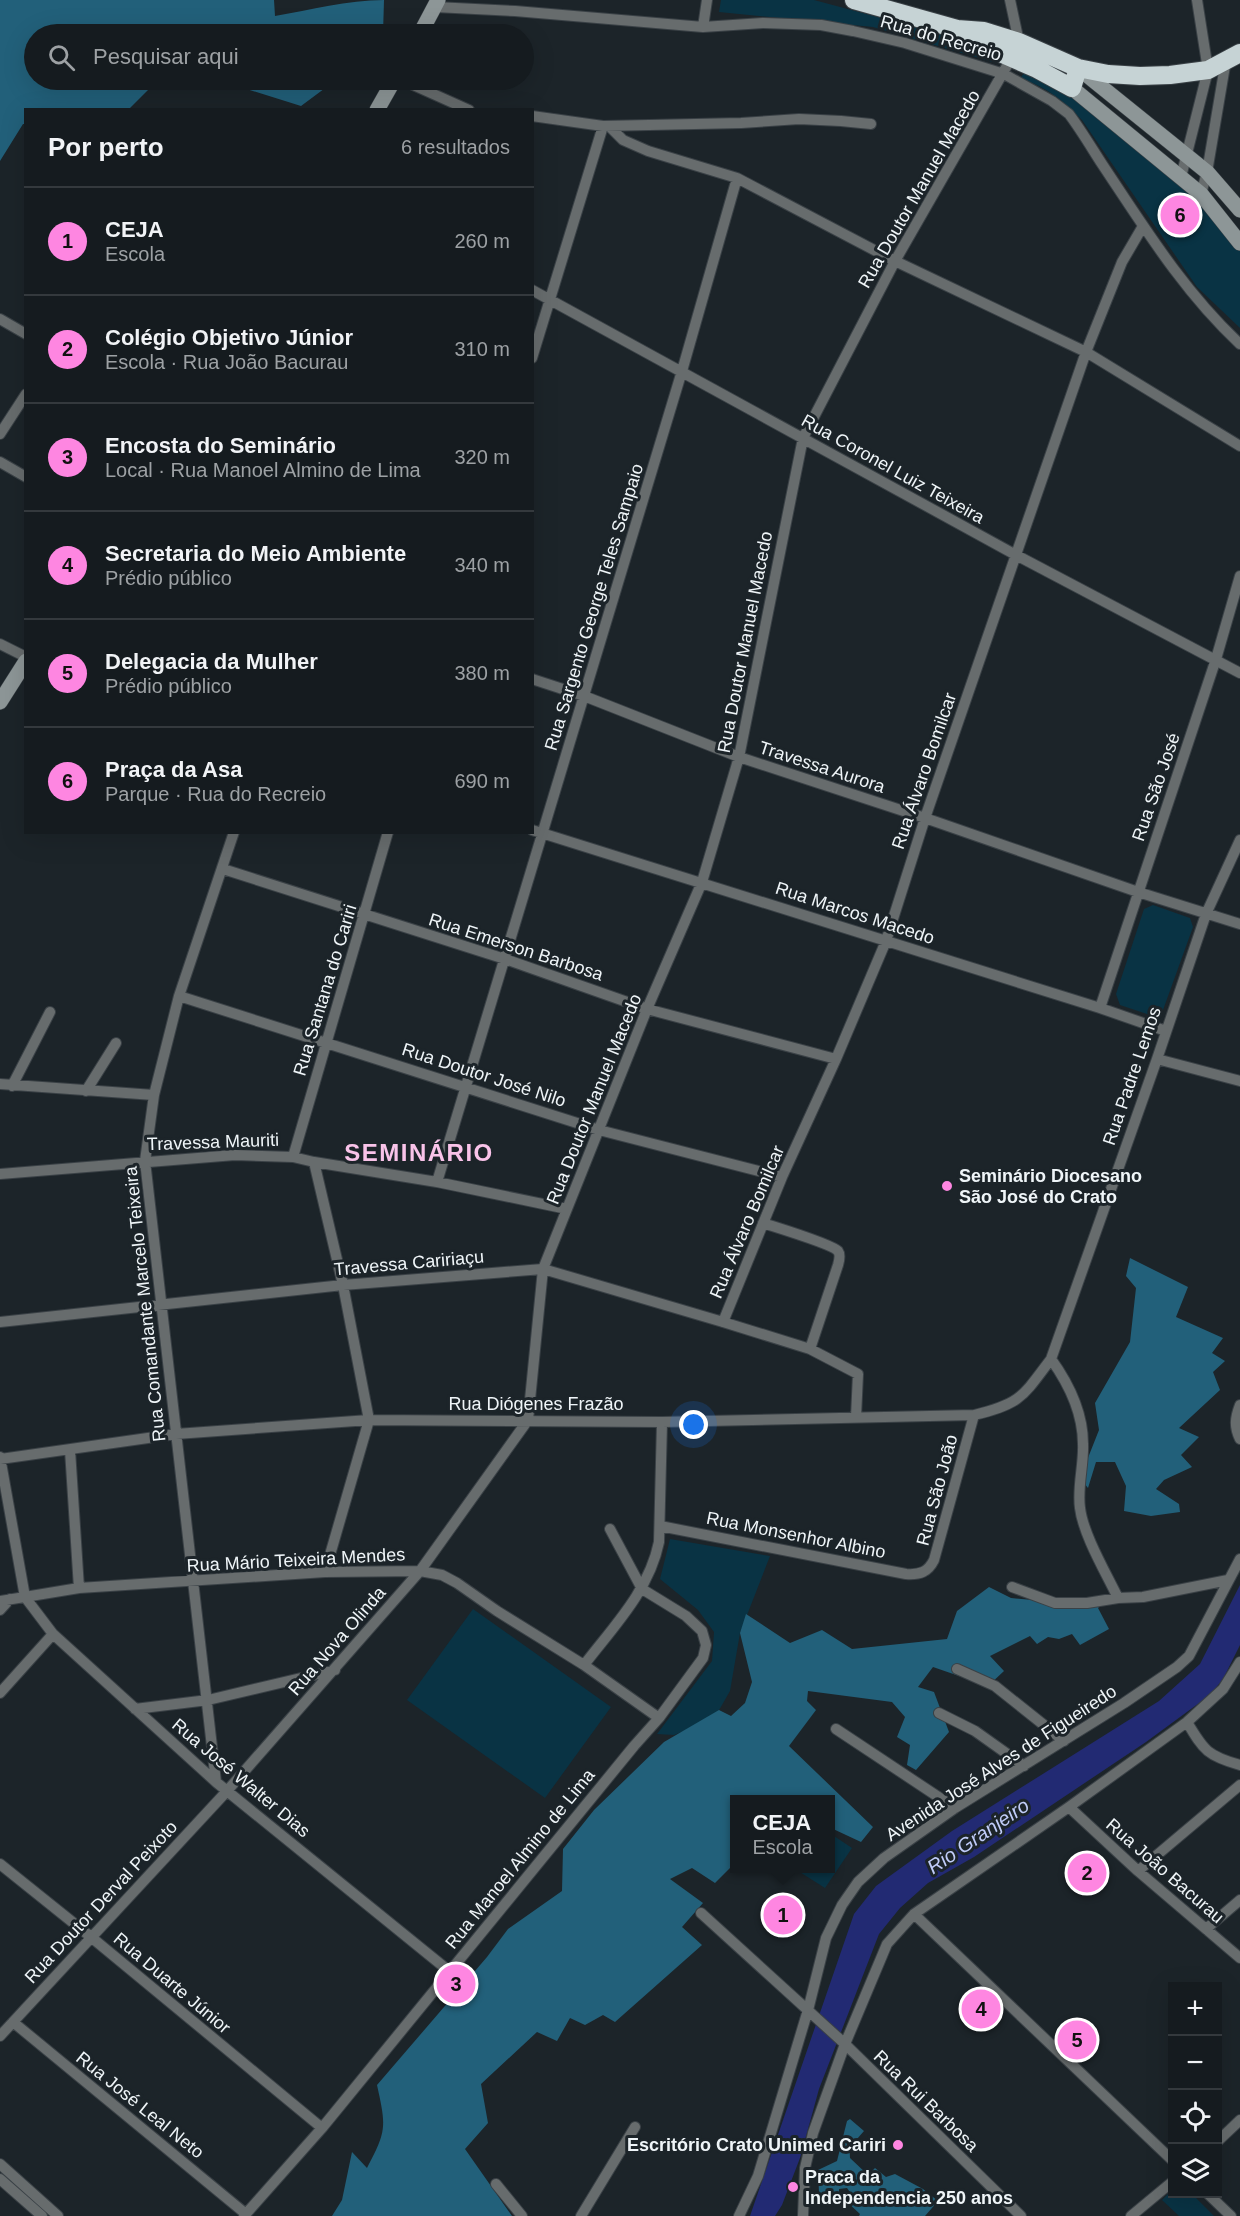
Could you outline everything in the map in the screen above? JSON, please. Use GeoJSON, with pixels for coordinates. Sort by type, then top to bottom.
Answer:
{"type":"FeatureCollection","features":[{"type":"Feature","properties":{"kind":"highway"},"geometry":{"type":"LineString","coordinates":[[854,0],[957,28],[984,31],[1012,58],[1072,88],[1078,68]]}},
{"type":"Feature","properties":{"kind":"highway"},"geometry":{"type":"LineString","coordinates":[[1012,58],[1108,74],[1140,76],[1208,70],[1233,57]]}},
{"type":"Feature","properties":{"kind":"main road"},"geometry":{"type":"LineString","coordinates":[[425,24],[437,3]]}},
{"type":"Feature","properties":{"kind":"main road"},"geometry":{"type":"LineString","coordinates":[[1078,68],[1207,172],[1240,210]]}},
{"type":"Feature","properties":{"kind":"main road"},"geometry":{"type":"LineString","coordinates":[[1072,88],[1201,194],[1240,243]]}},
{"type":"Feature","properties":{"kind":"main road"},"geometry":{"type":"LineString","coordinates":[[378,108],[388,90]]}},
{"type":"Feature","properties":{"kind":"main road"},"geometry":{"type":"LineString","coordinates":[[0,702],[24,662]]}},
{"type":"Feature","properties":{"kind":"street"},"geometry":{"type":"LineString","coordinates":[[703,27],[707,0]]}},
{"type":"Feature","properties":{"kind":"street"},"geometry":{"type":"LineString","coordinates":[[1010,0],[1012,58]]}},
{"type":"Feature","properties":{"kind":"street"},"geometry":{"type":"LineString","coordinates":[[1181,177],[1208,70],[1197,0]]}},
{"type":"Feature","properties":{"kind":"street","name":"Rua do Recreio"},"geometry":{"type":"LineString","coordinates":[[437,3],[703,27],[763,23],[821,25],[905,44],[1012,58],[1052,101],[1070,114],[1143,226],[1185,284],[1207,312],[1240,344]]}},
{"type":"Feature","properties":{"kind":"street"},"geometry":{"type":"LineString","coordinates":[[1201,194],[1233,57]]}},
{"type":"Feature","properties":{"kind":"street","name":"Rua Doutor Manuel Macedo"},"geometry":{"type":"LineString","coordinates":[[528,1420],[543,1269],[647,1009],[702,882],[739,757],[803,438],[895,261],[1012,58]]}},
{"type":"Feature","properties":{"kind":"street"},"geometry":{"type":"LineString","coordinates":[[424,90],[465,108]]}},
{"type":"Feature","properties":{"kind":"street"},"geometry":{"type":"LineString","coordinates":[[534,116],[606,126],[741,123],[799,119],[871,124]]}},
{"type":"Feature","properties":{"kind":"street"},"geometry":{"type":"LineString","coordinates":[[606,126],[623,140],[648,151],[737,178],[895,261],[1086,352],[1240,446]]}},
{"type":"Feature","properties":{"kind":"street"},"geometry":{"type":"LineString","coordinates":[[534,351],[606,126]]}},
{"type":"Feature","properties":{"kind":"street","name":"Rua Sargento George Teles Sampaio"},"geometry":{"type":"LineString","coordinates":[[437,1182],[505,959],[538,832],[584,696],[682,371],[737,178]]}},
{"type":"Feature","properties":{"kind":"street","name":"Rua Álvaro Bomilcar"},"geometry":{"type":"LineString","coordinates":[[723,1322],[782,1177],[836,1059],[886,941],[924,818],[1086,352],[1118,272],[1143,226]]}},
{"type":"Feature","properties":{"kind":"street","name":"Rua Coronel Luiz Teixeira"},"geometry":{"type":"LineString","coordinates":[[534,291],[1016,555],[1240,673]]}},
{"type":"Feature","properties":{"kind":"street"},"geometry":{"type":"LineString","coordinates":[[0,319],[24,333]]}},
{"type":"Feature","properties":{"kind":"street"},"geometry":{"type":"LineString","coordinates":[[0,434],[24,396]]}},
{"type":"Feature","properties":{"kind":"street"},"geometry":{"type":"LineString","coordinates":[[0,462],[24,476]]}},
{"type":"Feature","properties":{"kind":"street","name":"Rua São José"},"geometry":{"type":"LineString","coordinates":[[1100,1008],[1216,659],[1240,576]]}},
{"type":"Feature","properties":{"kind":"street"},"geometry":{"type":"LineString","coordinates":[[0,644],[24,658]]}},
{"type":"Feature","properties":{"kind":"street","name":"Travessa Aurora"},"geometry":{"type":"LineString","coordinates":[[534,681],[584,696],[739,757],[1138,892],[1240,924]]}},
{"type":"Feature","properties":{"kind":"street","name":"Rua Marcos Macedo"},"geometry":{"type":"LineString","coordinates":[[538,832],[1100,1008],[1166,1031]]}},
{"type":"Feature","properties":{"kind":"street","name":"Rua Comandante Marcelo Teixeira"},"geometry":{"type":"LineString","coordinates":[[216,1782],[195,1582],[145,1161],[154,1095],[179,996],[233,834]]}},
{"type":"Feature","properties":{"kind":"street","name":"Rua Santana do Cariri"},"geometry":{"type":"LineString","coordinates":[[293,1157],[365,916],[386,834]]}},
{"type":"Feature","properties":{"kind":"street","name":"Rua Padre Lemos"},"geometry":{"type":"LineString","coordinates":[[1051,1359],[1206,914],[1240,840]]}},
{"type":"Feature","properties":{"kind":"street","name":"Rua Emerson Barbosa"},"geometry":{"type":"LineString","coordinates":[[223,869],[505,959],[647,1009],[836,1059]]}},
{"type":"Feature","properties":{"kind":"street","name":"Rua Doutor José Nilo"},"geometry":{"type":"LineString","coordinates":[[179,996],[599,1130],[782,1177]]}},
{"type":"Feature","properties":{"kind":"street"},"geometry":{"type":"LineString","coordinates":[[12,1086],[50,1012]]}},
{"type":"Feature","properties":{"kind":"street"},"geometry":{"type":"LineString","coordinates":[[86,1090],[116,1043]]}},
{"type":"Feature","properties":{"kind":"street"},"geometry":{"type":"LineString","coordinates":[[1157,1059],[1240,1081]]}},
{"type":"Feature","properties":{"kind":"street"},"geometry":{"type":"LineString","coordinates":[[0,1084],[154,1095]]}},
{"type":"Feature","properties":{"kind":"street","name":"Travessa Mauriti"},"geometry":{"type":"LineString","coordinates":[[0,1174],[235,1155],[293,1157],[437,1182],[567,1209]]}},
{"type":"Feature","properties":{"kind":"street"},"geometry":{"type":"LineString","coordinates":[[314,1162],[343,1285],[369,1420],[325,1572]]}},
{"type":"Feature","properties":{"kind":"street"},"geometry":{"type":"LineString","coordinates":[[763,1223],[833,1248],[840,1254],[810,1349]]}},
{"type":"Feature","properties":{"kind":"street","name":"Travessa Caririaçu"},"geometry":{"type":"LineString","coordinates":[[0,1322],[343,1285],[543,1269],[810,1349],[857,1372],[859,1376],[856,1417]]}},
{"type":"Feature","properties":{"kind":"street"},"geometry":{"type":"LineString","coordinates":[[1051,1359],[1075,1400],[1080,1418],[1083,1444],[1079,1491],[1080,1511],[1086,1530],[1118,1598]]}},
{"type":"Feature","properties":{"kind":"street","name":"Rua Diógenes Frazão"},"geometry":{"type":"LineString","coordinates":[[0,1458],[176,1434],[369,1420],[662,1422],[974,1415],[998,1410],[1013,1403],[1027,1390],[1051,1359]]}},
{"type":"Feature","properties":{"kind":"street"},"geometry":{"type":"LineString","coordinates":[[1240,1405],[1235,1422],[1240,1439]]}},
{"type":"Feature","properties":{"kind":"street","name":"Rua São João"},"geometry":{"type":"LineString","coordinates":[[926,1571],[936,1553],[974,1415]]}},
{"type":"Feature","properties":{"kind":"street","name":"Rua Nova Olinda"},"geometry":{"type":"LineString","coordinates":[[227,1791],[420,1571],[528,1420]]}},
{"type":"Feature","properties":{"kind":"street"},"geometry":{"type":"LineString","coordinates":[[584,1665],[642,1589],[656,1557],[660,1526],[662,1422]]}},
{"type":"Feature","properties":{"kind":"street"},"geometry":{"type":"LineString","coordinates":[[70,1450],[79,1588]]}},
{"type":"Feature","properties":{"kind":"street"},"geometry":{"type":"LineString","coordinates":[[0,1458],[26,1597]]}},
{"type":"Feature","properties":{"kind":"street","name":"Rua Monsenhor Albino"},"geometry":{"type":"LineString","coordinates":[[660,1526],[906,1574],[926,1571]]}},
{"type":"Feature","properties":{"kind":"street"},"geometry":{"type":"LineString","coordinates":[[610,1529],[642,1589]]}},
{"type":"Feature","properties":{"kind":"street","name":"Avenida José Alves de Figueiredo"},"geometry":{"type":"LineString","coordinates":[[739,2216],[758,2176],[826,1938],[842,1905],[858,1882],[884,1858],[954,1808],[1064,1741],[1177,1667],[1189,1656],[1240,1559]]}},
{"type":"Feature","properties":{"kind":"street","name":"Rua Mário Teixeira Mendes"},"geometry":{"type":"LineString","coordinates":[[5,1600],[79,1588],[325,1572],[420,1571],[442,1575],[458,1582],[497,1611],[584,1665],[659,1718]]}},
{"type":"Feature","properties":{"kind":"street"},"geometry":{"type":"LineString","coordinates":[[1012,1587],[1055,1602],[1087,1602],[1143,1597],[1228,1580]]}},
{"type":"Feature","properties":{"kind":"street","name":"Rua Manoel Almino de Lima"},"geometry":{"type":"LineString","coordinates":[[245,2215],[322,2128],[659,1718],[704,1658],[706,1645],[702,1631],[686,1616],[642,1589]]}},
{"type":"Feature","properties":{"kind":"street","name":"Rua José Walter Dias"},"geometry":{"type":"LineString","coordinates":[[26,1597],[53,1634],[216,1782],[449,1971]]}},
{"type":"Feature","properties":{"kind":"street"},"geometry":{"type":"LineString","coordinates":[[0,1610],[5,1600]]}},
{"type":"Feature","properties":{"kind":"street"},"geometry":{"type":"LineString","coordinates":[[0,1693],[53,1634]]}},
{"type":"Feature","properties":{"kind":"street"},"geometry":{"type":"LineString","coordinates":[[803,2216],[808,2151],[845,2044],[886,1944],[914,1914],[1069,1808],[1187,1722],[1222,1689],[1240,1662]]}},
{"type":"Feature","properties":{"kind":"street"},"geometry":{"type":"LineString","coordinates":[[957,1669],[995,1686],[1064,1741]]}},
{"type":"Feature","properties":{"kind":"street"},"geometry":{"type":"LineString","coordinates":[[135,1709],[208,1700],[335,1670]]}},
{"type":"Feature","properties":{"kind":"street"},"geometry":{"type":"LineString","coordinates":[[939,1713],[975,1731],[1023,1766]]}},
{"type":"Feature","properties":{"kind":"street"},"geometry":{"type":"LineString","coordinates":[[1187,1722],[1198,1741],[1213,1756],[1240,1765]]}},
{"type":"Feature","properties":{"kind":"street"},"geometry":{"type":"LineString","coordinates":[[836,1729],[954,1808]]}},
{"type":"Feature","properties":{"kind":"street"},"geometry":{"type":"LineString","coordinates":[[1138,1871],[1240,1785]]}},
{"type":"Feature","properties":{"kind":"street","name":"Rua Doutor Derval Peixoto"},"geometry":{"type":"LineString","coordinates":[[0,2036],[227,1791]]}},
{"type":"Feature","properties":{"kind":"street","name":"Rua João Bacurau"},"geometry":{"type":"LineString","coordinates":[[1069,1808],[1138,1871],[1240,1958]]}},
{"type":"Feature","properties":{"kind":"street","name":"Rua Duarte Júnior"},"geometry":{"type":"LineString","coordinates":[[0,1864],[322,2128]]}},
{"type":"Feature","properties":{"kind":"street"},"geometry":{"type":"LineString","coordinates":[[1206,1929],[1240,1900]]}},
{"type":"Feature","properties":{"kind":"street","name":"Rua Rui Barbosa"},"geometry":{"type":"LineString","coordinates":[[701,1913],[845,2044],[1021,2216]]}},
{"type":"Feature","properties":{"kind":"street"},"geometry":{"type":"LineString","coordinates":[[914,1914],[1168,2155]]}},
{"type":"Feature","properties":{"kind":"street","name":"Rua José Leal Neto"},"geometry":{"type":"LineString","coordinates":[[13,2022],[245,2215]]}},
{"type":"Feature","properties":{"kind":"street"},"geometry":{"type":"LineString","coordinates":[[1222,2137],[1240,2120]]}},
{"type":"Feature","properties":{"kind":"street"},"geometry":{"type":"LineString","coordinates":[[582,2216],[635,2127]]}},
{"type":"Feature","properties":{"kind":"street"},"geometry":{"type":"LineString","coordinates":[[0,2164],[13,2183],[42,2216]]}},
{"type":"Feature","properties":{"kind":"street"},"geometry":{"type":"LineString","coordinates":[[0,2179],[13,2183],[58,2216]]}},
{"type":"Feature","properties":{"kind":"street"},"geometry":{"type":"LineString","coordinates":[[496,2184],[522,2216]]}},
{"type":"Feature","properties":{"kind":"street"},"geometry":{"type":"LineString","coordinates":[[1131,2216],[1168,2186]]}},
{"type":"Feature","properties":{"kind":"street"},"geometry":{"type":"LineString","coordinates":[[1213,2198],[1232,2216]]}},
{"type":"Feature","properties":{"kind":"shaded area"},"geometry":{"type":"Polygon","coordinates":[[[0,0],[274,0],[275,16],[343,3],[384,0],[383,24],[24,24],[24,90],[148,90],[130,108],[24,108],[24,124],[0,161],[0,0]]]}},
{"type":"Feature","properties":{"kind":"shaded area"},"geometry":{"type":"Polygon","coordinates":[[[721,0],[814,0],[941,34],[1001,55],[996,63],[873,27],[719,12],[721,0]]]}},
{"type":"Feature","properties":{"kind":"shaded area"},"geometry":{"type":"Polygon","coordinates":[[[1027,70],[1065,88],[1186,184],[1240,246],[1240,328],[1197,287],[1082,120],[1054,95],[1020,78],[1027,70]]]}},
{"type":"Feature","properties":{"kind":"shaded area"},"geometry":{"type":"Polygon","coordinates":[[[250,90],[323,90],[301,106],[250,90]]]}},
{"type":"Feature","properties":{"kind":"shaded area"},"geometry":{"type":"Polygon","coordinates":[[[1153,905],[1190,918],[1193,927],[1163,1010],[1150,1015],[1120,1005],[1116,994],[1144,909],[1153,905]]]}},
{"type":"Feature","properties":{"kind":"shaded area"},"geometry":{"type":"Polygon","coordinates":[[[1130,1258],[1188,1287],[1176,1317],[1223,1338],[1212,1353],[1225,1361],[1213,1372],[1220,1390],[1179,1428],[1199,1437],[1181,1455],[1192,1467],[1164,1480],[1156,1489],[1179,1504],[1180,1512],[1151,1516],[1124,1511],[1126,1486],[1115,1462],[1096,1462],[1088,1488],[1080,1478],[1099,1430],[1095,1403],[1130,1342],[1136,1288],[1126,1276],[1130,1258]]]}},
{"type":"Feature","properties":{"kind":"shaded area"},"geometry":{"type":"Polygon","coordinates":[[[670,1539],[770,1556],[740,1633],[730,1691],[714,1719],[674,1735],[657,1734],[712,1661],[714,1632],[698,1610],[660,1579],[670,1539]]]}},
{"type":"Feature","properties":{"kind":"shaded area"},"geometry":{"type":"Polygon","coordinates":[[[989,1587],[1011,1598],[1100,1606],[1098,1608],[1109,1629],[1080,1645],[1072,1634],[1059,1639],[1048,1637],[1037,1644],[1030,1636],[990,1656],[1004,1671],[988,1686],[933,1667],[918,1687],[934,1692],[949,1732],[916,1770],[907,1765],[910,1745],[897,1737],[905,1717],[892,1702],[808,1691],[807,1701],[816,1710],[789,1746],[873,1827],[861,1842],[835,1830],[835,1795],[730,1795],[730,1868],[715,1883],[692,1868],[670,1879],[703,1903],[682,1927],[702,1945],[615,2022],[603,2015],[585,2025],[570,2018],[557,2041],[537,2032],[481,2084],[488,2123],[465,2149],[512,2216],[332,2216],[342,2200],[352,2152],[367,2168],[378,2145],[383,2120],[377,2085],[487,1957],[508,1929],[562,1891],[563,1849],[594,1810],[664,1742],[719,1710],[731,1716],[745,1703],[752,1682],[740,1633],[746,1614],[790,1643],[822,1630],[852,1649],[947,1639],[957,1611],[989,1587]]]}},
{"type":"Feature","properties":{"kind":"shaded area"},"geometry":{"type":"Polygon","coordinates":[[[473,1609],[611,1707],[545,1798],[407,1700],[473,1609]]]}},
{"type":"Feature","properties":{"kind":"shaded area"},"geometry":{"type":"Polygon","coordinates":[[[835,1837],[852,1848],[825,1888],[801,1873],[835,1873],[835,1837]]]}},
{"type":"Feature","properties":{"kind":"shaded area"},"geometry":{"type":"Polygon","coordinates":[[[850,2119],[864,2131],[857,2139],[849,2141],[850,2158],[868,2175],[875,2168],[886,2177],[895,2174],[923,2189],[938,2201],[925,2216],[859,2216],[860,2214],[846,2201],[852,2195],[847,2188],[839,2189],[839,2205],[819,2193],[818,2170],[837,2161],[847,2121],[850,2119]]]}},
{"type":"Feature","properties":{"kind":"shaded area"},"geometry":{"type":"Polygon","coordinates":[[[1168,2194],[1168,2198],[1196,2198],[1214,2216],[1179,2216],[1162,2200],[1168,2194]]]}},
{"type":"Feature","properties":{"kind":"water","name":"Rio Granjeiro"},"geometry":{"type":"Polygon","coordinates":[[[1240,1585],[1240,1645],[1223,1679],[1210,1695],[1146,1742],[974,1857],[928,1883],[900,1908],[879,1934],[819,2089],[800,2158],[782,2205],[775,2216],[750,2216],[854,1914],[876,1886],[952,1831],[1159,1701],[1200,1664],[1240,1585]]]}},
{"type":"Feature","properties":{"kind":"place","name":"Praça da Asa"},"geometry":{"type":"Point","coordinates":[1180,215]}},
{"type":"Feature","properties":{"kind":"place","name":"Seminário Diocesano São José do Crato"},"geometry":{"type":"Point","coordinates":[947,1186]}},
{"type":"Feature","properties":{"kind":"place","name":"Colégio Objetivo Júnior"},"geometry":{"type":"Point","coordinates":[1087,1873]}},
{"type":"Feature","properties":{"kind":"place","name":"CEJA"},"geometry":{"type":"Point","coordinates":[783,1915]}},
{"type":"Feature","properties":{"kind":"place","name":"Encosta do Seminário"},"geometry":{"type":"Point","coordinates":[456,1984]}},
{"type":"Feature","properties":{"kind":"place","name":"Secretaria do Meio Ambiente"},"geometry":{"type":"Point","coordinates":[981,2009]}},
{"type":"Feature","properties":{"kind":"place","name":"Delegacia da Mulher"},"geometry":{"type":"Point","coordinates":[1077,2040]}},
{"type":"Feature","properties":{"kind":"place","name":"Escritório Crato Unimed Cariri"},"geometry":{"type":"Point","coordinates":[898,2145]}},
{"type":"Feature","properties":{"kind":"place","name":"Praca da Independencia 250 anos"},"geometry":{"type":"Point","coordinates":[793,2187]}},
{"type":"Feature","properties":{"kind":"district","name":"SEMINÁRIO"},"geometry":{"type":"Point","coordinates":[419,1153]}}]}
